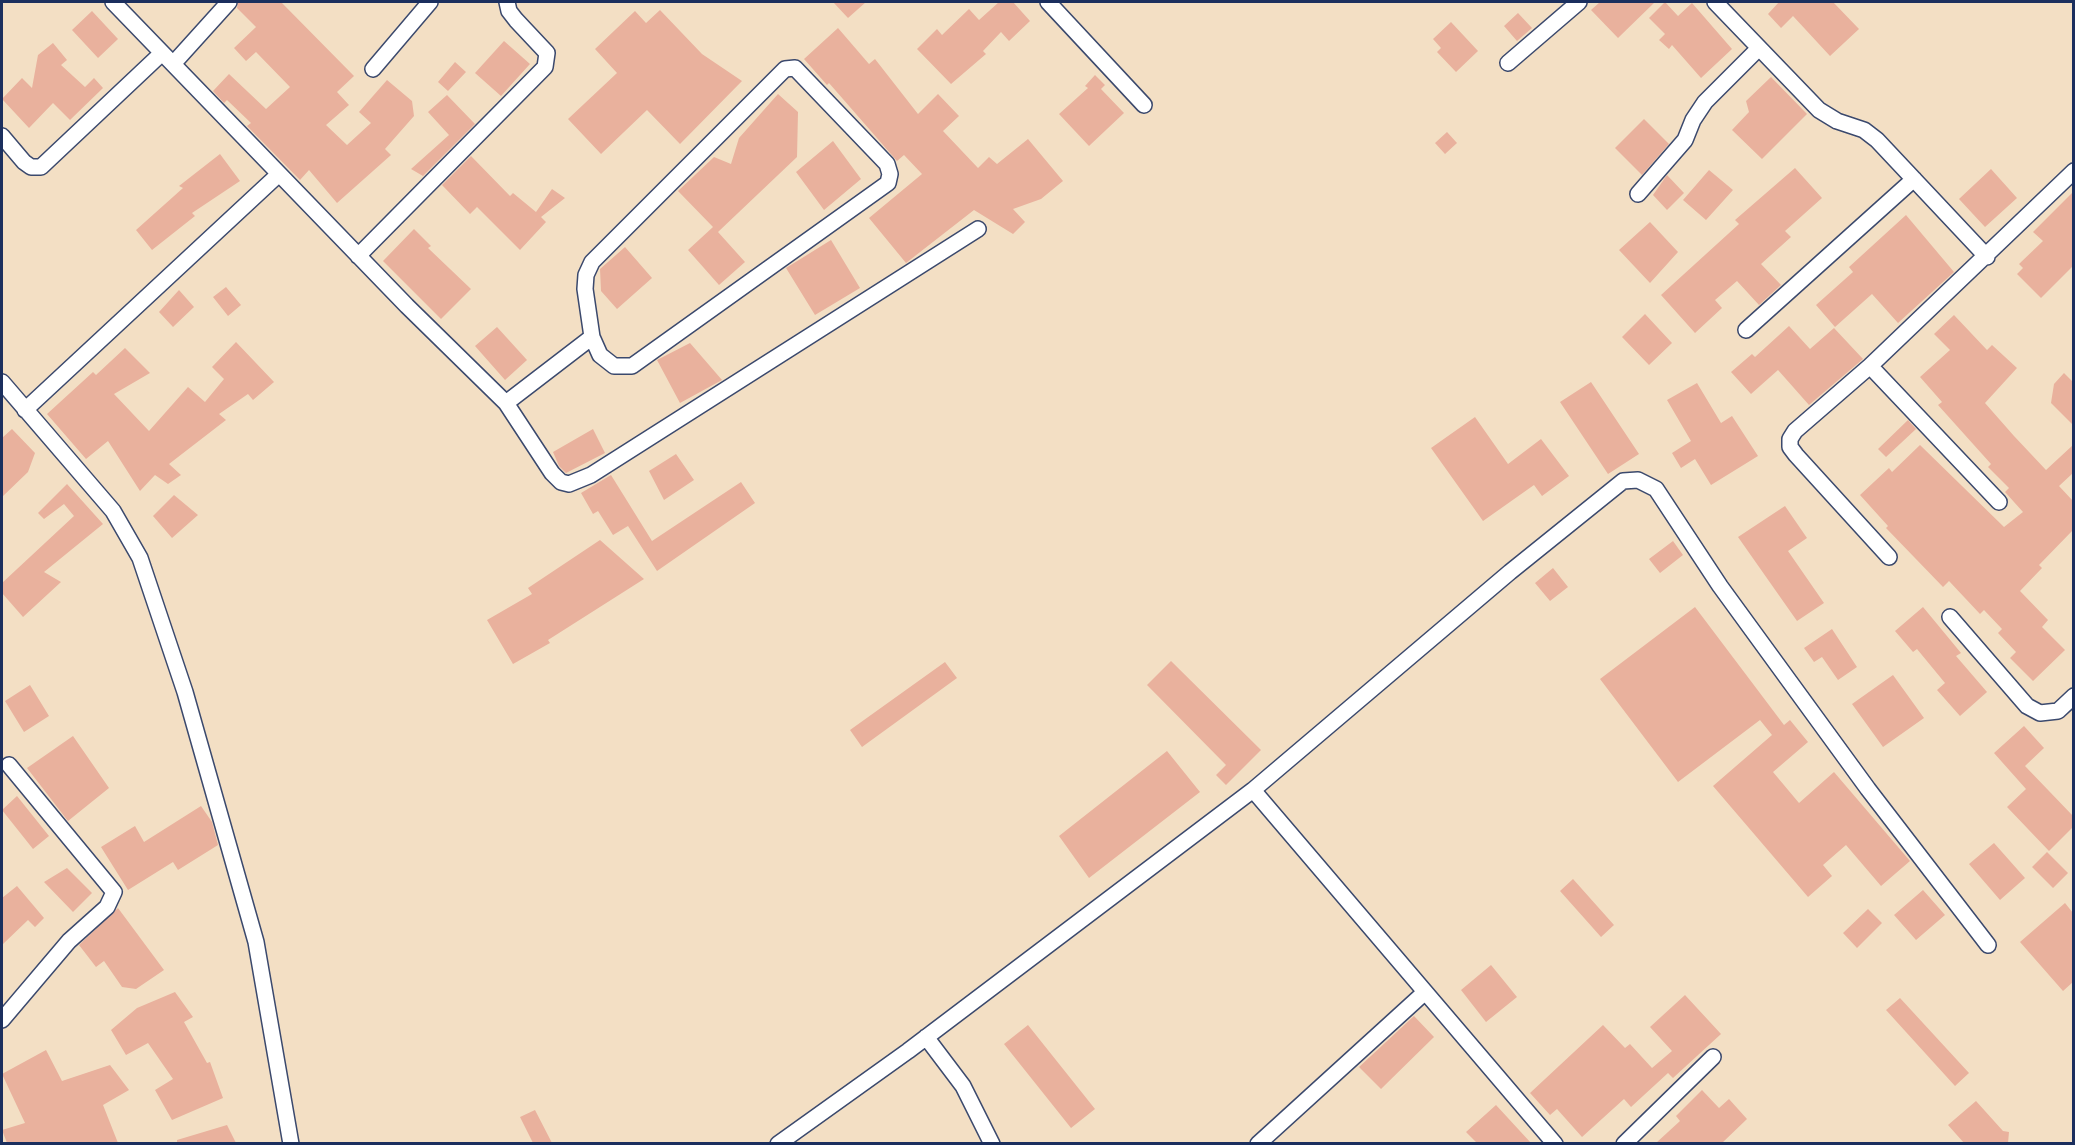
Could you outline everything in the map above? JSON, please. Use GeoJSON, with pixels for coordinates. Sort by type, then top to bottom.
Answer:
{"type":"FeatureCollection","features":[{"type":"Feature","properties":{"kind":"street"},"geometry":{"type":"LineString","coordinates":[[113,2],[358,256],[506,403],[552,473],[561,482],[578,482],[978,229]]}},
{"type":"Feature","properties":{"kind":"street"},"geometry":{"type":"LineString","coordinates":[[2,136],[24,162],[31,167],[41,167],[168,58],[229,2]]}},
{"type":"Feature","properties":{"kind":"street"},"geometry":{"type":"LineString","coordinates":[[373,69],[430,2]]}},
{"type":"Feature","properties":{"kind":"street"},"geometry":{"type":"LineString","coordinates":[[358,256],[545,68],[547,53],[516,20],[507,2]]}},
{"type":"Feature","properties":{"kind":"street"},"geometry":{"type":"LineString","coordinates":[[1048,2],[1144,105]]}},
{"type":"Feature","properties":{"kind":"street"},"geometry":{"type":"LineString","coordinates":[[1508,63],[1579,2]]}},
{"type":"Feature","properties":{"kind":"street"},"geometry":{"type":"LineString","coordinates":[[1715,2],[1819,110],[1837,122],[1864,130],[1877,140],[1987,257]]}},
{"type":"Feature","properties":{"kind":"street"},"geometry":{"type":"LineString","coordinates":[[1638,194],[1685,140],[1693,120],[1705,102],[1760,48]]}},
{"type":"Feature","properties":{"kind":"street"},"geometry":{"type":"LineString","coordinates":[[795,68],[887,164],[890,174],[888,183],[879,192],[632,366],[614,366],[600,355],[592,337],[585,289],[586,275],[592,262],[785,69],[795,68]]}},
{"type":"Feature","properties":{"kind":"street"},"geometry":{"type":"LineString","coordinates":[[1889,557],[1790,447],[1790,440],[1795,431],[1870,366],[1987,257],[2073,171]]}},
{"type":"Feature","properties":{"kind":"street"},"geometry":{"type":"LineString","coordinates":[[25,410],[279,174]]}},
{"type":"Feature","properties":{"kind":"street"},"geometry":{"type":"LineString","coordinates":[[1746,330],[1914,179]]}},
{"type":"Feature","properties":{"kind":"street"},"geometry":{"type":"LineString","coordinates":[[506,403],[592,337]]}},
{"type":"Feature","properties":{"kind":"street"},"geometry":{"type":"LineString","coordinates":[[1870,366],[1999,502]]}},
{"type":"Feature","properties":{"kind":"street"},"geometry":{"type":"LineString","coordinates":[[2,382],[113,511],[140,558],[185,692],[256,942],[291,1143]]}},
{"type":"Feature","properties":{"kind":"street"},"geometry":{"type":"LineString","coordinates":[[778,1143],[926,1037],[1253,790],[1509,572],[1623,482],[1638,480],[1656,489],[1720,586],[1868,789],[1988,945]]}},
{"type":"Feature","properties":{"kind":"street"},"geometry":{"type":"LineString","coordinates":[[1950,617],[2027,706],[2040,713],[2058,711],[2073,696]]}},
{"type":"Feature","properties":{"kind":"street"},"geometry":{"type":"LineString","coordinates":[[2,1020],[69,940],[107,907],[114,892],[9,765]]}},
{"type":"Feature","properties":{"kind":"street"},"geometry":{"type":"LineString","coordinates":[[1253,790],[1424,993],[1555,1143]]}},
{"type":"Feature","properties":{"kind":"street"},"geometry":{"type":"LineString","coordinates":[[1257,1143],[1424,993]]}},
{"type":"Feature","properties":{"kind":"street"},"geometry":{"type":"LineString","coordinates":[[926,1037],[963,1086],[992,1143]]}},
{"type":"Feature","properties":{"kind":"street"},"geometry":{"type":"LineString","coordinates":[[1623,1143],[1713,1057]]}},
{"type":"Feature","properties":{"kind":"building"},"geometry":{"type":"Polygon","coordinates":[[[238,2],[281,2],[354,76],[337,92],[349,105],[326,125],[347,145],[371,123],[359,112],[387,80],[412,101],[414,116],[385,149],[391,155],[337,203],[309,170],[300,180],[247,126],[251,123],[227,100],[224,103],[213,91],[229,74],[266,109],[290,87],[256,52],[246,61],[234,48],[256,27],[237,8],[238,2]]]}},
{"type":"Feature","properties":{"kind":"building"},"geometry":{"type":"Polygon","coordinates":[[[833,2],[866,2],[848,18],[833,2]]]}},
{"type":"Feature","properties":{"kind":"building"},"geometry":{"type":"Polygon","coordinates":[[[999,2],[1013,2],[1030,21],[1009,41],[1001,32],[983,51],[986,54],[951,84],[917,49],[937,29],[942,35],[969,9],[979,20],[999,2]]]}},
{"type":"Feature","properties":{"kind":"building"},"geometry":{"type":"Polygon","coordinates":[[[1600,2],[1655,2],[1618,38],[1591,10],[1600,2]]]}},
{"type":"Feature","properties":{"kind":"building"},"geometry":{"type":"Polygon","coordinates":[[[1665,2],[1678,16],[1692,3],[1732,49],[1701,78],[1672,45],[1669,49],[1659,40],[1665,34],[1649,18],[1665,2]]]}},
{"type":"Feature","properties":{"kind":"building"},"geometry":{"type":"Polygon","coordinates":[[[1779,2],[1833,2],[1859,29],[1830,56],[1793,16],[1781,28],[1768,14],[1779,2]]]}},
{"type":"Feature","properties":{"kind":"building"},"geometry":{"type":"Polygon","coordinates":[[[660,10],[702,54],[742,81],[680,144],[647,110],[601,154],[568,119],[617,73],[595,49],[635,11],[646,23],[660,10]]]}},
{"type":"Feature","properties":{"kind":"building"},"geometry":{"type":"Polygon","coordinates":[[[92,11],[118,39],[98,58],[72,30],[92,11]]]}},
{"type":"Feature","properties":{"kind":"building"},"geometry":{"type":"Polygon","coordinates":[[[1518,13],[1532,28],[1517,41],[1504,26],[1518,13]]]}},
{"type":"Feature","properties":{"kind":"building"},"geometry":{"type":"Polygon","coordinates":[[[1451,22],[1478,51],[1456,72],[1437,52],[1441,48],[1433,39],[1451,22]]]}},
{"type":"Feature","properties":{"kind":"building"},"geometry":{"type":"Polygon","coordinates":[[[838,28],[869,64],[875,59],[918,114],[938,94],[959,116],[943,131],[978,168],[989,157],[997,164],[1028,139],[1063,181],[1041,199],[1013,209],[1025,222],[1013,234],[974,210],[906,263],[869,218],[922,174],[904,155],[897,161],[829,83],[827,85],[804,59],[838,28]]]}},
{"type":"Feature","properties":{"kind":"building"},"geometry":{"type":"Polygon","coordinates":[[[504,41],[530,64],[501,96],[475,73],[504,41]]]}},
{"type":"Feature","properties":{"kind":"building"},"geometry":{"type":"Polygon","coordinates":[[[53,43],[67,60],[61,65],[85,87],[94,78],[103,88],[70,120],[53,103],[29,128],[2,99],[22,78],[32,88],[38,55],[53,43]]]}},
{"type":"Feature","properties":{"kind":"building"},"geometry":{"type":"Polygon","coordinates":[[[455,62],[466,72],[448,91],[438,82],[455,62]]]}},
{"type":"Feature","properties":{"kind":"building"},"geometry":{"type":"Polygon","coordinates":[[[1095,75],[1105,85],[1101,89],[1124,113],[1089,146],[1059,114],[1088,88],[1085,86],[1095,75]]]}},
{"type":"Feature","properties":{"kind":"building"},"geometry":{"type":"Polygon","coordinates":[[[1771,77],[1807,114],[1762,159],[1732,130],[1749,112],[1746,101],[1771,77]]]}},
{"type":"Feature","properties":{"kind":"building"},"geometry":{"type":"Polygon","coordinates":[[[778,94],[798,112],[797,157],[718,232],[745,262],[719,285],[688,250],[713,227],[678,191],[714,157],[731,164],[739,138],[778,94]]]}},
{"type":"Feature","properties":{"kind":"building"},"geometry":{"type":"Polygon","coordinates":[[[447,95],[475,124],[423,176],[411,169],[449,135],[428,112],[447,95]]]}},
{"type":"Feature","properties":{"kind":"building"},"geometry":{"type":"Polygon","coordinates":[[[1644,119],[1669,144],[1642,175],[1615,148],[1644,119]]]}},
{"type":"Feature","properties":{"kind":"building"},"geometry":{"type":"Polygon","coordinates":[[[1447,132],[1457,143],[1445,154],[1435,143],[1447,132]]]}},
{"type":"Feature","properties":{"kind":"building"},"geometry":{"type":"Polygon","coordinates":[[[833,141],[861,179],[824,210],[796,172],[833,141]]]}},
{"type":"Feature","properties":{"kind":"building"},"geometry":{"type":"Polygon","coordinates":[[[220,154],[240,181],[192,213],[195,216],[152,250],[136,230],[183,188],[179,186],[220,154]]]}},
{"type":"Feature","properties":{"kind":"building"},"geometry":{"type":"Polygon","coordinates":[[[471,156],[510,196],[513,193],[536,212],[552,189],[565,198],[541,217],[546,222],[520,250],[477,207],[470,214],[442,185],[471,156]]]}},
{"type":"Feature","properties":{"kind":"building"},"geometry":{"type":"Polygon","coordinates":[[[1795,168],[1822,198],[1785,231],[1791,237],[1761,264],[1781,285],[1759,305],[1737,281],[1715,300],[1722,308],[1695,333],[1661,295],[1739,224],[1735,220],[1795,168]]]}},
{"type":"Feature","properties":{"kind":"building"},"geometry":{"type":"Polygon","coordinates":[[[1991,169],[2017,198],[1985,227],[1959,199],[1991,169]]]}},
{"type":"Feature","properties":{"kind":"building"},"geometry":{"type":"Polygon","coordinates":[[[1709,170],[1733,190],[1706,220],[1683,200],[1709,170]]]}},
{"type":"Feature","properties":{"kind":"building"},"geometry":{"type":"Polygon","coordinates":[[[1667,175],[1684,193],[1667,210],[1653,195],[1667,175]]]}},
{"type":"Feature","properties":{"kind":"building"},"geometry":{"type":"Polygon","coordinates":[[[2073,192],[2073,266],[2041,298],[2017,274],[2023,268],[2019,264],[2043,241],[2033,232],[2073,192]]]}},
{"type":"Feature","properties":{"kind":"building"},"geometry":{"type":"Polygon","coordinates":[[[1906,215],[1954,272],[1898,323],[1872,294],[1835,327],[1816,305],[1853,272],[1849,267],[1906,215]]]}},
{"type":"Feature","properties":{"kind":"building"},"geometry":{"type":"Polygon","coordinates":[[[1650,222],[1678,252],[1650,283],[1619,250],[1650,222]]]}},
{"type":"Feature","properties":{"kind":"building"},"geometry":{"type":"Polygon","coordinates":[[[414,229],[431,246],[428,248],[471,289],[441,319],[383,261],[414,229]]]}},
{"type":"Feature","properties":{"kind":"building"},"geometry":{"type":"Polygon","coordinates":[[[831,240],[860,288],[815,315],[786,268],[831,240]]]}},
{"type":"Feature","properties":{"kind":"building"},"geometry":{"type":"Polygon","coordinates":[[[625,247],[652,278],[617,309],[601,291],[600,269],[625,247]]]}},
{"type":"Feature","properties":{"kind":"building"},"geometry":{"type":"Polygon","coordinates":[[[226,287],[241,305],[228,316],[213,297],[226,287]]]}},
{"type":"Feature","properties":{"kind":"building"},"geometry":{"type":"Polygon","coordinates":[[[179,290],[194,307],[173,327],[159,312],[179,290]]]}},
{"type":"Feature","properties":{"kind":"building"},"geometry":{"type":"Polygon","coordinates":[[[1645,314],[1672,343],[1649,365],[1622,337],[1645,314]]]}},
{"type":"Feature","properties":{"kind":"building"},"geometry":{"type":"Polygon","coordinates":[[[1954,315],[1987,350],[1992,345],[2017,368],[1985,403],[2014,436],[2046,470],[2073,445],[2073,473],[2059,486],[2073,501],[2073,530],[2039,565],[2042,568],[2020,591],[2048,620],[2042,627],[2065,650],[2033,681],[2010,658],[2016,652],[1998,633],[2002,629],[1984,610],[1980,614],[1949,581],[1943,587],[1886,528],[1888,526],[1860,495],[1889,468],[1892,472],[1920,445],[2004,527],[2023,512],[2005,492],[2009,488],[1988,467],[1991,464],[1938,405],[1942,402],[1920,377],[1950,350],[1934,334],[1954,315]]]}},
{"type":"Feature","properties":{"kind":"building"},"geometry":{"type":"Polygon","coordinates":[[[1789,326],[1810,349],[1834,328],[1863,359],[1809,405],[1778,370],[1751,394],[1731,372],[1752,354],[1755,357],[1789,326]]]}},
{"type":"Feature","properties":{"kind":"building"},"geometry":{"type":"Polygon","coordinates":[[[497,327],[527,360],[505,380],[475,346],[497,327]]]}},
{"type":"Feature","properties":{"kind":"building"},"geometry":{"type":"Polygon","coordinates":[[[236,342],[274,382],[253,400],[248,394],[219,414],[226,420],[169,464],[181,475],[168,484],[155,475],[140,491],[108,441],[86,459],[47,414],[93,372],[96,375],[125,348],[150,373],[114,394],[149,431],[188,387],[205,402],[224,379],[212,367],[236,342]]]}},
{"type":"Feature","properties":{"kind":"building"},"geometry":{"type":"Polygon","coordinates":[[[690,343],[722,380],[680,403],[657,360],[690,343]]]}},
{"type":"Feature","properties":{"kind":"building"},"geometry":{"type":"Polygon","coordinates":[[[2064,373],[2073,382],[2073,425],[2051,403],[2054,384],[2064,373]]]}},
{"type":"Feature","properties":{"kind":"building"},"geometry":{"type":"Polygon","coordinates":[[[1591,382],[1639,454],[1608,474],[1560,402],[1591,382]]]}},
{"type":"Feature","properties":{"kind":"building"},"geometry":{"type":"Polygon","coordinates":[[[1697,383],[1721,423],[1732,416],[1758,456],[1711,485],[1695,459],[1681,468],[1672,453],[1691,441],[1667,400],[1697,383]]]}},
{"type":"Feature","properties":{"kind":"building"},"geometry":{"type":"Polygon","coordinates":[[[1475,417],[1508,464],[1541,439],[1569,476],[1542,496],[1534,485],[1483,521],[1431,448],[1475,417]]]}},
{"type":"Feature","properties":{"kind":"building"},"geometry":{"type":"Polygon","coordinates":[[[1908,420],[1916,429],[1886,457],[1878,449],[1908,420]]]}},
{"type":"Feature","properties":{"kind":"building"},"geometry":{"type":"Polygon","coordinates":[[[12,429],[35,453],[28,472],[2,497],[2,438],[12,429]]]}},
{"type":"Feature","properties":{"kind":"building"},"geometry":{"type":"Polygon","coordinates":[[[593,429],[605,453],[566,473],[559,466],[553,452],[593,429]]]}},
{"type":"Feature","properties":{"kind":"building"},"geometry":{"type":"Polygon","coordinates":[[[676,454],[694,480],[664,500],[649,471],[676,454]]]}},
{"type":"Feature","properties":{"kind":"building"},"geometry":{"type":"Polygon","coordinates":[[[611,475],[652,541],[741,482],[755,503],[657,571],[628,526],[613,535],[598,511],[593,514],[581,493],[611,475]]]}},
{"type":"Feature","properties":{"kind":"building"},"geometry":{"type":"Polygon","coordinates":[[[67,484],[103,524],[44,572],[61,582],[23,617],[2,593],[2,583],[74,516],[64,504],[44,519],[38,513],[67,484]]]}},
{"type":"Feature","properties":{"kind":"building"},"geometry":{"type":"Polygon","coordinates":[[[174,495],[198,515],[172,538],[153,516],[174,495]]]}},
{"type":"Feature","properties":{"kind":"building"},"geometry":{"type":"Polygon","coordinates":[[[1785,506],[1807,538],[1788,551],[1824,603],[1797,621],[1738,537],[1785,506]]]}},
{"type":"Feature","properties":{"kind":"building"},"geometry":{"type":"Polygon","coordinates":[[[600,540],[644,579],[548,640],[550,643],[513,664],[487,620],[532,594],[528,588],[600,540]]]}},
{"type":"Feature","properties":{"kind":"building"},"geometry":{"type":"Polygon","coordinates":[[[1673,541],[1683,555],[1660,573],[1649,559],[1673,541]]]}},
{"type":"Feature","properties":{"kind":"building"},"geometry":{"type":"Polygon","coordinates":[[[1553,568],[1568,587],[1550,601],[1535,583],[1553,568]]]}},
{"type":"Feature","properties":{"kind":"building"},"geometry":{"type":"Polygon","coordinates":[[[1695,607],[1784,725],[1790,720],[1808,742],[1773,772],[1799,803],[1834,772],[1910,861],[1881,886],[1846,845],[1823,865],[1832,876],[1808,897],[1713,786],[1772,735],[1760,720],[1678,782],[1600,679],[1695,607]]]}},
{"type":"Feature","properties":{"kind":"building"},"geometry":{"type":"Polygon","coordinates":[[[1923,607],[1961,653],[1956,656],[1987,692],[1960,716],[1937,690],[1945,683],[1917,649],[1913,652],[1895,631],[1923,607]]]}},
{"type":"Feature","properties":{"kind":"building"},"geometry":{"type":"Polygon","coordinates":[[[1832,629],[1857,667],[1838,680],[1822,657],[1814,662],[1804,648],[1832,629]]]}},
{"type":"Feature","properties":{"kind":"building"},"geometry":{"type":"Polygon","coordinates":[[[1171,661],[1261,750],[1226,785],[1216,775],[1226,765],[1147,685],[1171,661]]]}},
{"type":"Feature","properties":{"kind":"building"},"geometry":{"type":"Polygon","coordinates":[[[945,662],[957,678],[862,747],[850,730],[945,662]]]}},
{"type":"Feature","properties":{"kind":"building"},"geometry":{"type":"Polygon","coordinates":[[[1893,675],[1924,718],[1883,747],[1852,704],[1893,675]]]}},
{"type":"Feature","properties":{"kind":"building"},"geometry":{"type":"Polygon","coordinates":[[[30,685],[49,716],[24,732],[5,701],[30,685]]]}},
{"type":"Feature","properties":{"kind":"building"},"geometry":{"type":"Polygon","coordinates":[[[2024,726],[2044,748],[2025,766],[2073,816],[2073,827],[2049,851],[2007,807],[2026,789],[1994,753],[2024,726]]]}},
{"type":"Feature","properties":{"kind":"building"},"geometry":{"type":"Polygon","coordinates":[[[73,736],[109,788],[68,821],[27,768],[73,736]]]}},
{"type":"Feature","properties":{"kind":"building"},"geometry":{"type":"Polygon","coordinates":[[[1167,751],[1200,792],[1089,878],[1059,836],[1167,751]]]}},
{"type":"Feature","properties":{"kind":"building"},"geometry":{"type":"Polygon","coordinates":[[[17,796],[49,836],[33,849],[2,810],[17,796]]]}},
{"type":"Feature","properties":{"kind":"building"},"geometry":{"type":"Polygon","coordinates":[[[201,806],[212,822],[218,845],[178,870],[173,862],[128,890],[101,847],[135,826],[144,842],[201,806]]]}},
{"type":"Feature","properties":{"kind":"building"},"geometry":{"type":"Polygon","coordinates":[[[1994,843],[2025,878],[2000,900],[1969,864],[1994,843]]]}},
{"type":"Feature","properties":{"kind":"building"},"geometry":{"type":"Polygon","coordinates":[[[2047,852],[2068,873],[2053,888],[2032,867],[2047,852]]]}},
{"type":"Feature","properties":{"kind":"building"},"geometry":{"type":"Polygon","coordinates":[[[67,868],[92,893],[73,912],[44,882],[67,868]]]}},
{"type":"Feature","properties":{"kind":"building"},"geometry":{"type":"Polygon","coordinates":[[[1573,879],[1614,925],[1601,937],[1560,891],[1573,879]]]}},
{"type":"Feature","properties":{"kind":"building"},"geometry":{"type":"Polygon","coordinates":[[[17,886],[44,918],[35,927],[28,920],[2,945],[2,898],[17,886]]]}},
{"type":"Feature","properties":{"kind":"building"},"geometry":{"type":"Polygon","coordinates":[[[1923,890],[1945,915],[1916,940],[1894,915],[1923,890]]]}},
{"type":"Feature","properties":{"kind":"building"},"geometry":{"type":"Polygon","coordinates":[[[2065,903],[2073,913],[2073,982],[2063,991],[2020,942],[2065,903]]]}},
{"type":"Feature","properties":{"kind":"building"},"geometry":{"type":"Polygon","coordinates":[[[118,908],[164,970],[136,989],[122,987],[104,961],[96,967],[79,945],[118,908]]]}},
{"type":"Feature","properties":{"kind":"building"},"geometry":{"type":"Polygon","coordinates":[[[1868,909],[1882,923],[1857,948],[1843,933],[1868,909]]]}},
{"type":"Feature","properties":{"kind":"building"},"geometry":{"type":"Polygon","coordinates":[[[1491,965],[1517,997],[1486,1022],[1461,990],[1491,965]]]}},
{"type":"Feature","properties":{"kind":"building"},"geometry":{"type":"Polygon","coordinates":[[[175,992],[193,1017],[184,1022],[207,1063],[210,1062],[223,1098],[172,1120],[155,1090],[173,1079],[148,1043],[126,1055],[111,1030],[137,1008],[175,992]]]}},
{"type":"Feature","properties":{"kind":"building"},"geometry":{"type":"Polygon","coordinates":[[[1685,995],[1721,1034],[1673,1078],[1668,1073],[1631,1107],[1624,1099],[1582,1137],[1557,1109],[1550,1115],[1530,1093],[1603,1025],[1625,1048],[1630,1044],[1652,1068],[1672,1051],[1650,1027],[1685,995]]]}},
{"type":"Feature","properties":{"kind":"building"},"geometry":{"type":"Polygon","coordinates":[[[1900,998],[1969,1073],[1955,1086],[1886,1010],[1900,998]]]}},
{"type":"Feature","properties":{"kind":"building"},"geometry":{"type":"Polygon","coordinates":[[[1414,1016],[1434,1037],[1381,1089],[1359,1067],[1414,1016]]]}},
{"type":"Feature","properties":{"kind":"building"},"geometry":{"type":"Polygon","coordinates":[[[1028,1025],[1095,1109],[1071,1128],[1004,1044],[1028,1025]]]}},
{"type":"Feature","properties":{"kind":"building"},"geometry":{"type":"Polygon","coordinates":[[[46,1050],[62,1081],[110,1065],[129,1090],[103,1105],[118,1143],[7,1143],[2,1130],[25,1123],[2,1074],[46,1050]]]}},
{"type":"Feature","properties":{"kind":"building"},"geometry":{"type":"Polygon","coordinates":[[[1702,1090],[1719,1108],[1729,1099],[1747,1119],[1722,1143],[1656,1143],[1680,1121],[1676,1116],[1702,1090]]]}},
{"type":"Feature","properties":{"kind":"building"},"geometry":{"type":"Polygon","coordinates":[[[1976,1101],[2003,1131],[2009,1132],[2008,1143],[1964,1143],[1948,1125],[1976,1101]]]}},
{"type":"Feature","properties":{"kind":"building"},"geometry":{"type":"Polygon","coordinates":[[[1496,1105],[1531,1143],[1477,1143],[1466,1132],[1496,1105]]]}},
{"type":"Feature","properties":{"kind":"building"},"geometry":{"type":"Polygon","coordinates":[[[535,1110],[552,1143],[533,1143],[520,1117],[535,1110]]]}},
{"type":"Feature","properties":{"kind":"building"},"geometry":{"type":"Polygon","coordinates":[[[227,1125],[236,1143],[177,1143],[177,1140],[227,1125]]]}}]}
